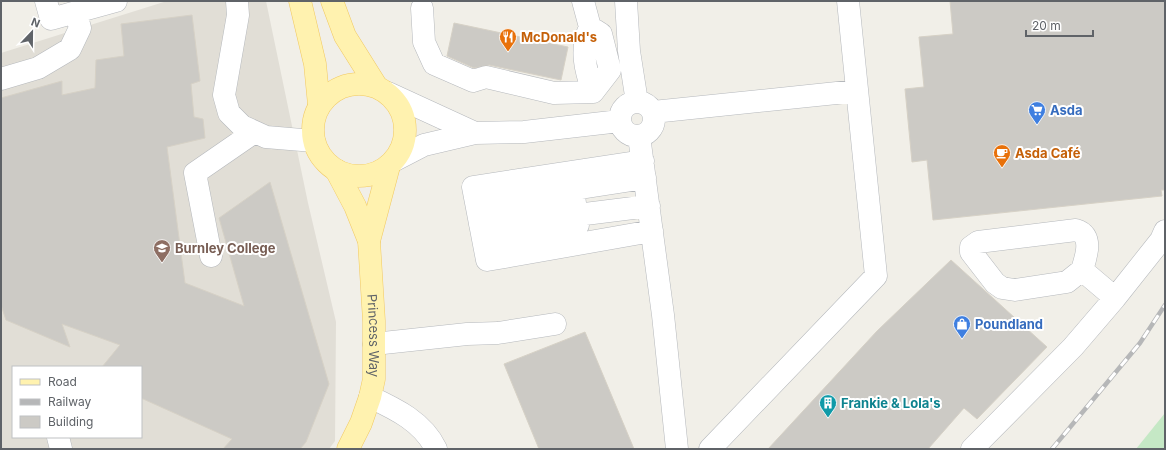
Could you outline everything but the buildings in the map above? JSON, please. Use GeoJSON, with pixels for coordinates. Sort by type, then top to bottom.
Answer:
{"type":"FeatureCollection","features":[{"type":"Feature","properties":{"kind":"main road"},"geometry":{"type":"LineString","coordinates":[[300,1],[315,64],[319,106]]}},
{"type":"Feature","properties":{"kind":"main road"},"geometry":{"type":"LineString","coordinates":[[332,1],[345,36],[382,90],[398,104],[404,117],[406,132],[403,148],[392,163],[377,173],[363,176],[349,175],[336,170],[322,157],[314,141],[314,117],[319,106],[328,95],[339,88],[351,84],[365,83],[382,90]]}},
{"type":"Feature","properties":{"kind":"main road","name":"Princess Way"},"geometry":{"type":"LineString","coordinates":[[369,241],[392,163]]}},
{"type":"Feature","properties":{"kind":"main road","name":"Princess Way"},"geometry":{"type":"LineString","coordinates":[[336,170],[355,206],[369,241],[374,344],[374,379],[370,397],[361,423],[348,449]]}},
{"type":"Feature","properties":{"kind":"street"},"geometry":{"type":"LineString","coordinates":[[48,10],[76,13],[116,1]]}},
{"type":"Feature","properties":{"kind":"street"},"geometry":{"type":"LineString","coordinates":[[237,1],[238,14],[224,95],[229,113],[242,126],[253,133],[283,140],[314,141]]}},
{"type":"Feature","properties":{"kind":"street"},"geometry":{"type":"LineString","coordinates":[[422,8],[424,42],[434,64],[473,81],[486,77],[554,93],[593,92],[586,71],[584,39],[590,27],[583,1]]}},
{"type":"Feature","properties":{"kind":"street"},"geometry":{"type":"LineString","coordinates":[[626,1],[629,51],[645,107],[654,122],[645,134],[638,136],[632,135],[626,132],[620,121],[621,114],[625,107],[645,107],[856,91]]}},
{"type":"Feature","properties":{"kind":"street"},"geometry":{"type":"LineString","coordinates":[[710,449],[876,276],[848,1]]}},
{"type":"Feature","properties":{"kind":"street"},"geometry":{"type":"LineString","coordinates":[[1,78],[38,68],[70,49],[80,28],[76,13]]}},
{"type":"Feature","properties":{"kind":"street"},"geometry":{"type":"LineString","coordinates":[[382,90],[475,133]]}},
{"type":"Feature","properties":{"kind":"street"},"geometry":{"type":"LineString","coordinates":[[392,163],[424,146],[475,133],[524,132],[620,121]]}},
{"type":"Feature","properties":{"kind":"street"},"geometry":{"type":"LineString","coordinates":[[211,256],[195,173],[253,133]]}},
{"type":"Feature","properties":{"kind":"street"},"geometry":{"type":"LineString","coordinates":[[638,136],[644,170],[663,315],[677,449]]}},
{"type":"Feature","properties":{"kind":"street"},"geometry":{"type":"LineString","coordinates":[[576,204],[644,170]]}},
{"type":"Feature","properties":{"kind":"street"},"geometry":{"type":"LineString","coordinates":[[644,170],[473,187],[487,260],[652,231]]}},
{"type":"Feature","properties":{"kind":"street"},"geometry":{"type":"LineString","coordinates":[[480,224],[578,225],[576,204]]}},
{"type":"Feature","properties":{"kind":"street"},"geometry":{"type":"LineString","coordinates":[[480,224],[576,204],[648,206]]}},
{"type":"Feature","properties":{"kind":"street"},"geometry":{"type":"LineString","coordinates":[[1076,230],[1081,231],[1086,236],[1088,252],[1082,270],[1066,282],[1015,290],[1002,288],[995,283],[971,252],[971,247],[978,242],[1076,230]]}},
{"type":"Feature","properties":{"kind":"street"},"geometry":{"type":"LineString","coordinates":[[972,449],[1073,347],[1116,298],[1161,240],[1165,231]]}},
{"type":"Feature","properties":{"kind":"street"},"geometry":{"type":"LineString","coordinates":[[1082,270],[1116,298]]}},
{"type":"Feature","properties":{"kind":"street"},"geometry":{"type":"LineString","coordinates":[[374,344],[467,334],[498,333],[555,324]]}},
{"type":"Feature","properties":{"kind":"street"},"geometry":{"type":"LineString","coordinates":[[370,397],[407,416],[422,429],[436,449]]}},
{"type":"Feature","properties":{"kind":"street"},"geometry":{"type":"LineString","coordinates":[[58,438],[61,449]]}},
{"type":"Feature","properties":{"kind":"shaded area","name":"Burnley College"},"geometry":{"type":"Polygon","coordinates":[[[167,1],[266,1],[308,203],[336,322],[335,441],[329,449],[1,449],[1,53],[167,1]]]}},
{"type":"Feature","properties":{"kind":"green space"},"geometry":{"type":"Polygon","coordinates":[[[1165,413],[1165,449],[1136,449],[1165,413]]]}},
{"type":"Feature","properties":{"kind":"railway"},"geometry":{"type":"LineString","coordinates":[[1052,449],[1140,343],[1165,305]]}},
{"type":"Feature","properties":{"kind":"place","name":"McDonald's"},"geometry":{"type":"Point","coordinates":[508,52]}},
{"type":"Feature","properties":{"kind":"place","name":"Asda"},"geometry":{"type":"Point","coordinates":[1037,125]}},
{"type":"Feature","properties":{"kind":"place","name":"Asda Café"},"geometry":{"type":"Point","coordinates":[1002,168]}},
{"type":"Feature","properties":{"kind":"place","name":"Burnley College"},"geometry":{"type":"Point","coordinates":[162,263]}},
{"type":"Feature","properties":{"kind":"place","name":"Poundland"},"geometry":{"type":"Point","coordinates":[962,339]}},
{"type":"Feature","properties":{"kind":"place","name":"Frankie & Lola's"},"geometry":{"type":"Point","coordinates":[828,418]}}]}
